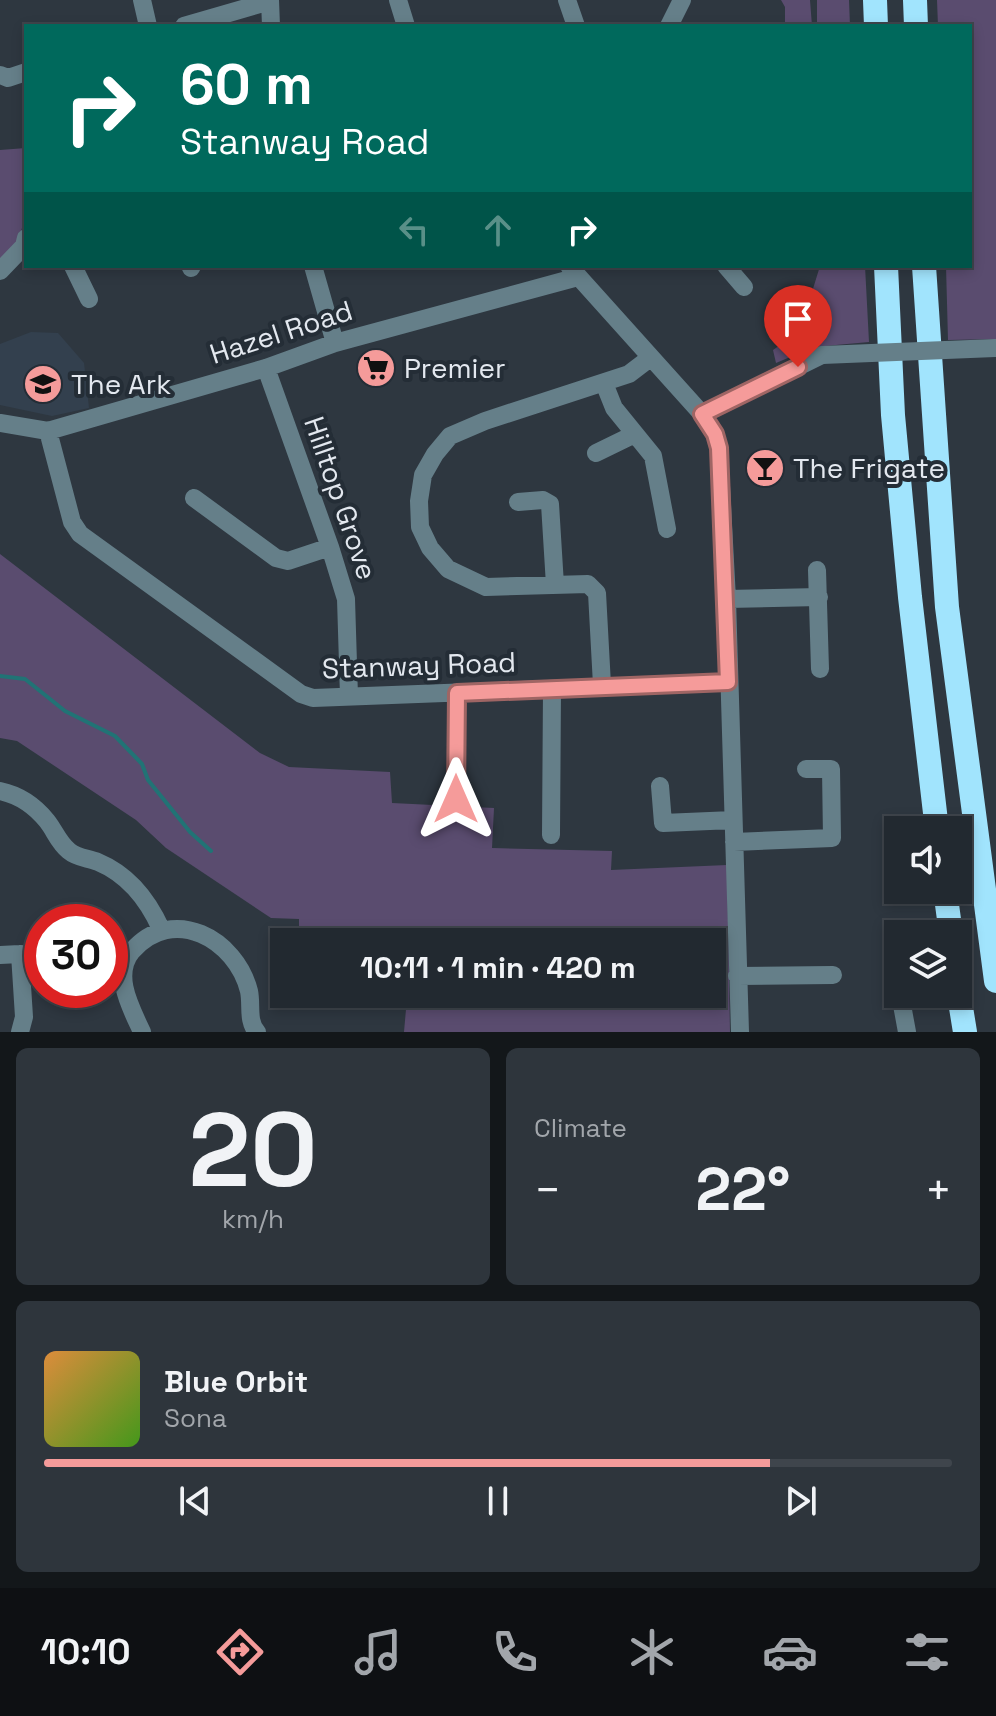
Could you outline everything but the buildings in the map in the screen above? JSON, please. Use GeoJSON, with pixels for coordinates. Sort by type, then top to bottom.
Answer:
{"type":"FeatureCollection","features":[{"type":"Feature","properties":{"kind":"highway"},"geometry":{"type":"LineString","coordinates":[[875,0],[876,24]]}},
{"type":"Feature","properties":{"kind":"highway"},"geometry":{"type":"LineString","coordinates":[[915,0],[916,24]]}},
{"type":"Feature","properties":{"kind":"highway"},"geometry":{"type":"LineString","coordinates":[[886,268],[893,415],[935,816]]}},
{"type":"Feature","properties":{"kind":"highway"},"geometry":{"type":"LineString","coordinates":[[924,268],[947,607],[996,981]]}},
{"type":"Feature","properties":{"kind":"highway"},"geometry":{"type":"LineString","coordinates":[[961,1008],[965,1032]]}},
{"type":"Feature","properties":{"kind":"street"},"geometry":{"type":"LineString","coordinates":[[142,0],[148,24]]}},
{"type":"Feature","properties":{"kind":"street"},"geometry":{"type":"LineString","coordinates":[[398,0],[405,24]]}},
{"type":"Feature","properties":{"kind":"street"},"geometry":{"type":"LineString","coordinates":[[567,0],[575,24]]}},
{"type":"Feature","properties":{"kind":"street"},"geometry":{"type":"LineString","coordinates":[[670,24],[682,0]]}},
{"type":"Feature","properties":{"kind":"street"},"geometry":{"type":"LineString","coordinates":[[191,24],[270,1],[271,24]]}},
{"type":"Feature","properties":{"kind":"street"},"geometry":{"type":"LineString","coordinates":[[0,75],[8,78],[24,73]]}},
{"type":"Feature","properties":{"kind":"street"},"geometry":{"type":"LineString","coordinates":[[0,271],[24,245]]}},
{"type":"Feature","properties":{"kind":"street"},"geometry":{"type":"LineString","coordinates":[[74,268],[89,299]]}},
{"type":"Feature","properties":{"kind":"street"},"geometry":{"type":"LineString","coordinates":[[314,268],[335,343]]}},
{"type":"Feature","properties":{"kind":"street"},"geometry":{"type":"LineString","coordinates":[[728,268],[744,287]]}},
{"type":"Feature","properties":{"kind":"street"},"geometry":{"type":"LineString","coordinates":[[574,272],[702,414],[715,434],[719,448],[727,599],[740,1032]]}},
{"type":"Feature","properties":{"kind":"street","name":"Hazel Road"},"geometry":{"type":"LineString","coordinates":[[0,423],[48,431],[266,368],[335,343],[574,272]]}},
{"type":"Feature","properties":{"kind":"street"},"geometry":{"type":"LineString","coordinates":[[702,414],[822,355],[996,348]]}},
{"type":"Feature","properties":{"kind":"street"},"geometry":{"type":"LineString","coordinates":[[602,685],[597,593],[588,584],[486,587],[448,569],[430,548],[420,527],[419,501],[423,475],[450,436],[485,421],[629,374],[650,358]]}},
{"type":"Feature","properties":{"kind":"street","name":"Hilltop Grove"},"geometry":{"type":"LineString","coordinates":[[266,368],[346,599],[349,696]]}},
{"type":"Feature","properties":{"kind":"street"},"geometry":{"type":"LineString","coordinates":[[604,383],[614,408],[653,456],[667,529]]}},
{"type":"Feature","properties":{"kind":"street","name":"Stanway Road"},"geometry":{"type":"LineString","coordinates":[[48,431],[72,522],[80,534],[301,694],[313,698],[728,682]]}},
{"type":"Feature","properties":{"kind":"street"},"geometry":{"type":"LineString","coordinates":[[596,453],[635,434]]}},
{"type":"Feature","properties":{"kind":"street"},"geometry":{"type":"LineString","coordinates":[[194,498],[276,558],[288,561],[330,547]]}},
{"type":"Feature","properties":{"kind":"street"},"geometry":{"type":"LineString","coordinates":[[518,502],[543,500],[550,504],[555,585]]}},
{"type":"Feature","properties":{"kind":"street"},"geometry":{"type":"LineString","coordinates":[[817,570],[820,669]]}},
{"type":"Feature","properties":{"kind":"street"},"geometry":{"type":"LineString","coordinates":[[727,599],[819,597]]}},
{"type":"Feature","properties":{"kind":"street"},"geometry":{"type":"LineString","coordinates":[[551,835],[552,689]]}},
{"type":"Feature","properties":{"kind":"street"},"geometry":{"type":"LineString","coordinates":[[456,799],[457,693]]}},
{"type":"Feature","properties":{"kind":"street"},"geometry":{"type":"LineString","coordinates":[[734,842],[832,838],[831,769],[806,769]]}},
{"type":"Feature","properties":{"kind":"street"},"geometry":{"type":"LineString","coordinates":[[660,786],[663,823],[733,820]]}},
{"type":"Feature","properties":{"kind":"street"},"geometry":{"type":"LineString","coordinates":[[0,791],[26,801],[47,821],[60,843],[73,855],[99,862],[126,879],[150,904],[161,929]]}},
{"type":"Feature","properties":{"kind":"street"},"geometry":{"type":"LineString","coordinates":[[128,956],[142,940],[161,929],[177,927],[198,933],[221,946],[236,963],[249,991],[251,1030]]}},
{"type":"Feature","properties":{"kind":"street"},"geometry":{"type":"LineString","coordinates":[[20,954],[24,1017],[20,1032]]}},
{"type":"Feature","properties":{"kind":"street"},"geometry":{"type":"LineString","coordinates":[[0,955],[24,954]]}},
{"type":"Feature","properties":{"kind":"street"},"geometry":{"type":"LineString","coordinates":[[737,976],[833,975]]}},
{"type":"Feature","properties":{"kind":"street"},"geometry":{"type":"LineString","coordinates":[[128,1000],[142,1032]]}},
{"type":"Feature","properties":{"kind":"street"},"geometry":{"type":"LineString","coordinates":[[903,1008],[907,1032]]}},
{"type":"Feature","properties":{"kind":"shaded area"},"geometry":{"type":"Polygon","coordinates":[[[781,0],[810,0],[812,24],[785,24],[785,7],[781,0]]]}},
{"type":"Feature","properties":{"kind":"shaded area"},"geometry":{"type":"Polygon","coordinates":[[[817,0],[849,0],[850,24],[817,24],[817,0]]]}},
{"type":"Feature","properties":{"kind":"shaded area"},"geometry":{"type":"Polygon","coordinates":[[[937,0],[996,0],[996,339],[948,340],[946,268],[972,268],[972,24],[938,24],[937,0]]]}},
{"type":"Feature","properties":{"kind":"shaded area"},"geometry":{"type":"Polygon","coordinates":[[[24,148],[24,221],[18,242],[0,263],[0,150],[24,148]]]}},
{"type":"Feature","properties":{"kind":"shaded area"},"geometry":{"type":"Polygon","coordinates":[[[819,268],[865,268],[869,342],[814,347],[776,363],[773,350],[812,323],[812,292],[819,268]]]}},
{"type":"Feature","properties":{"kind":"shaded area","name":"The Ark"},"geometry":{"type":"Polygon","coordinates":[[[31,332],[58,333],[84,363],[89,408],[52,416],[0,405],[0,344],[31,332]]]}},
{"type":"Feature","properties":{"kind":"shaded area"},"geometry":{"type":"Polygon","coordinates":[[[0,554],[260,753],[289,767],[390,772],[392,803],[494,808],[492,848],[612,851],[611,870],[727,865],[730,1032],[404,1032],[406,1008],[726,1008],[726,928],[299,928],[299,919],[271,918],[166,848],[136,820],[17,741],[0,738],[0,554]]]}},
{"type":"Feature","properties":{"kind":"waterway"},"geometry":{"type":"LineString","coordinates":[[0,676],[25,679],[65,711],[115,736],[142,764],[148,780],[190,832],[211,851]]}},
{"type":"Feature","properties":{"kind":"place","name":"Premier"},"geometry":{"type":"Point","coordinates":[376,368]}},
{"type":"Feature","properties":{"kind":"place","name":"The Ark"},"geometry":{"type":"Point","coordinates":[43,384]}},
{"type":"Feature","properties":{"kind":"place","name":"The Frigate"},"geometry":{"type":"Point","coordinates":[765,468]}},
{"type":"Feature","properties":{"kind":"route"},"geometry":{"type":"LineString","coordinates":[[456,799],[457,693],[728,682],[719,448],[715,434],[702,414],[798,367]]}}]}
